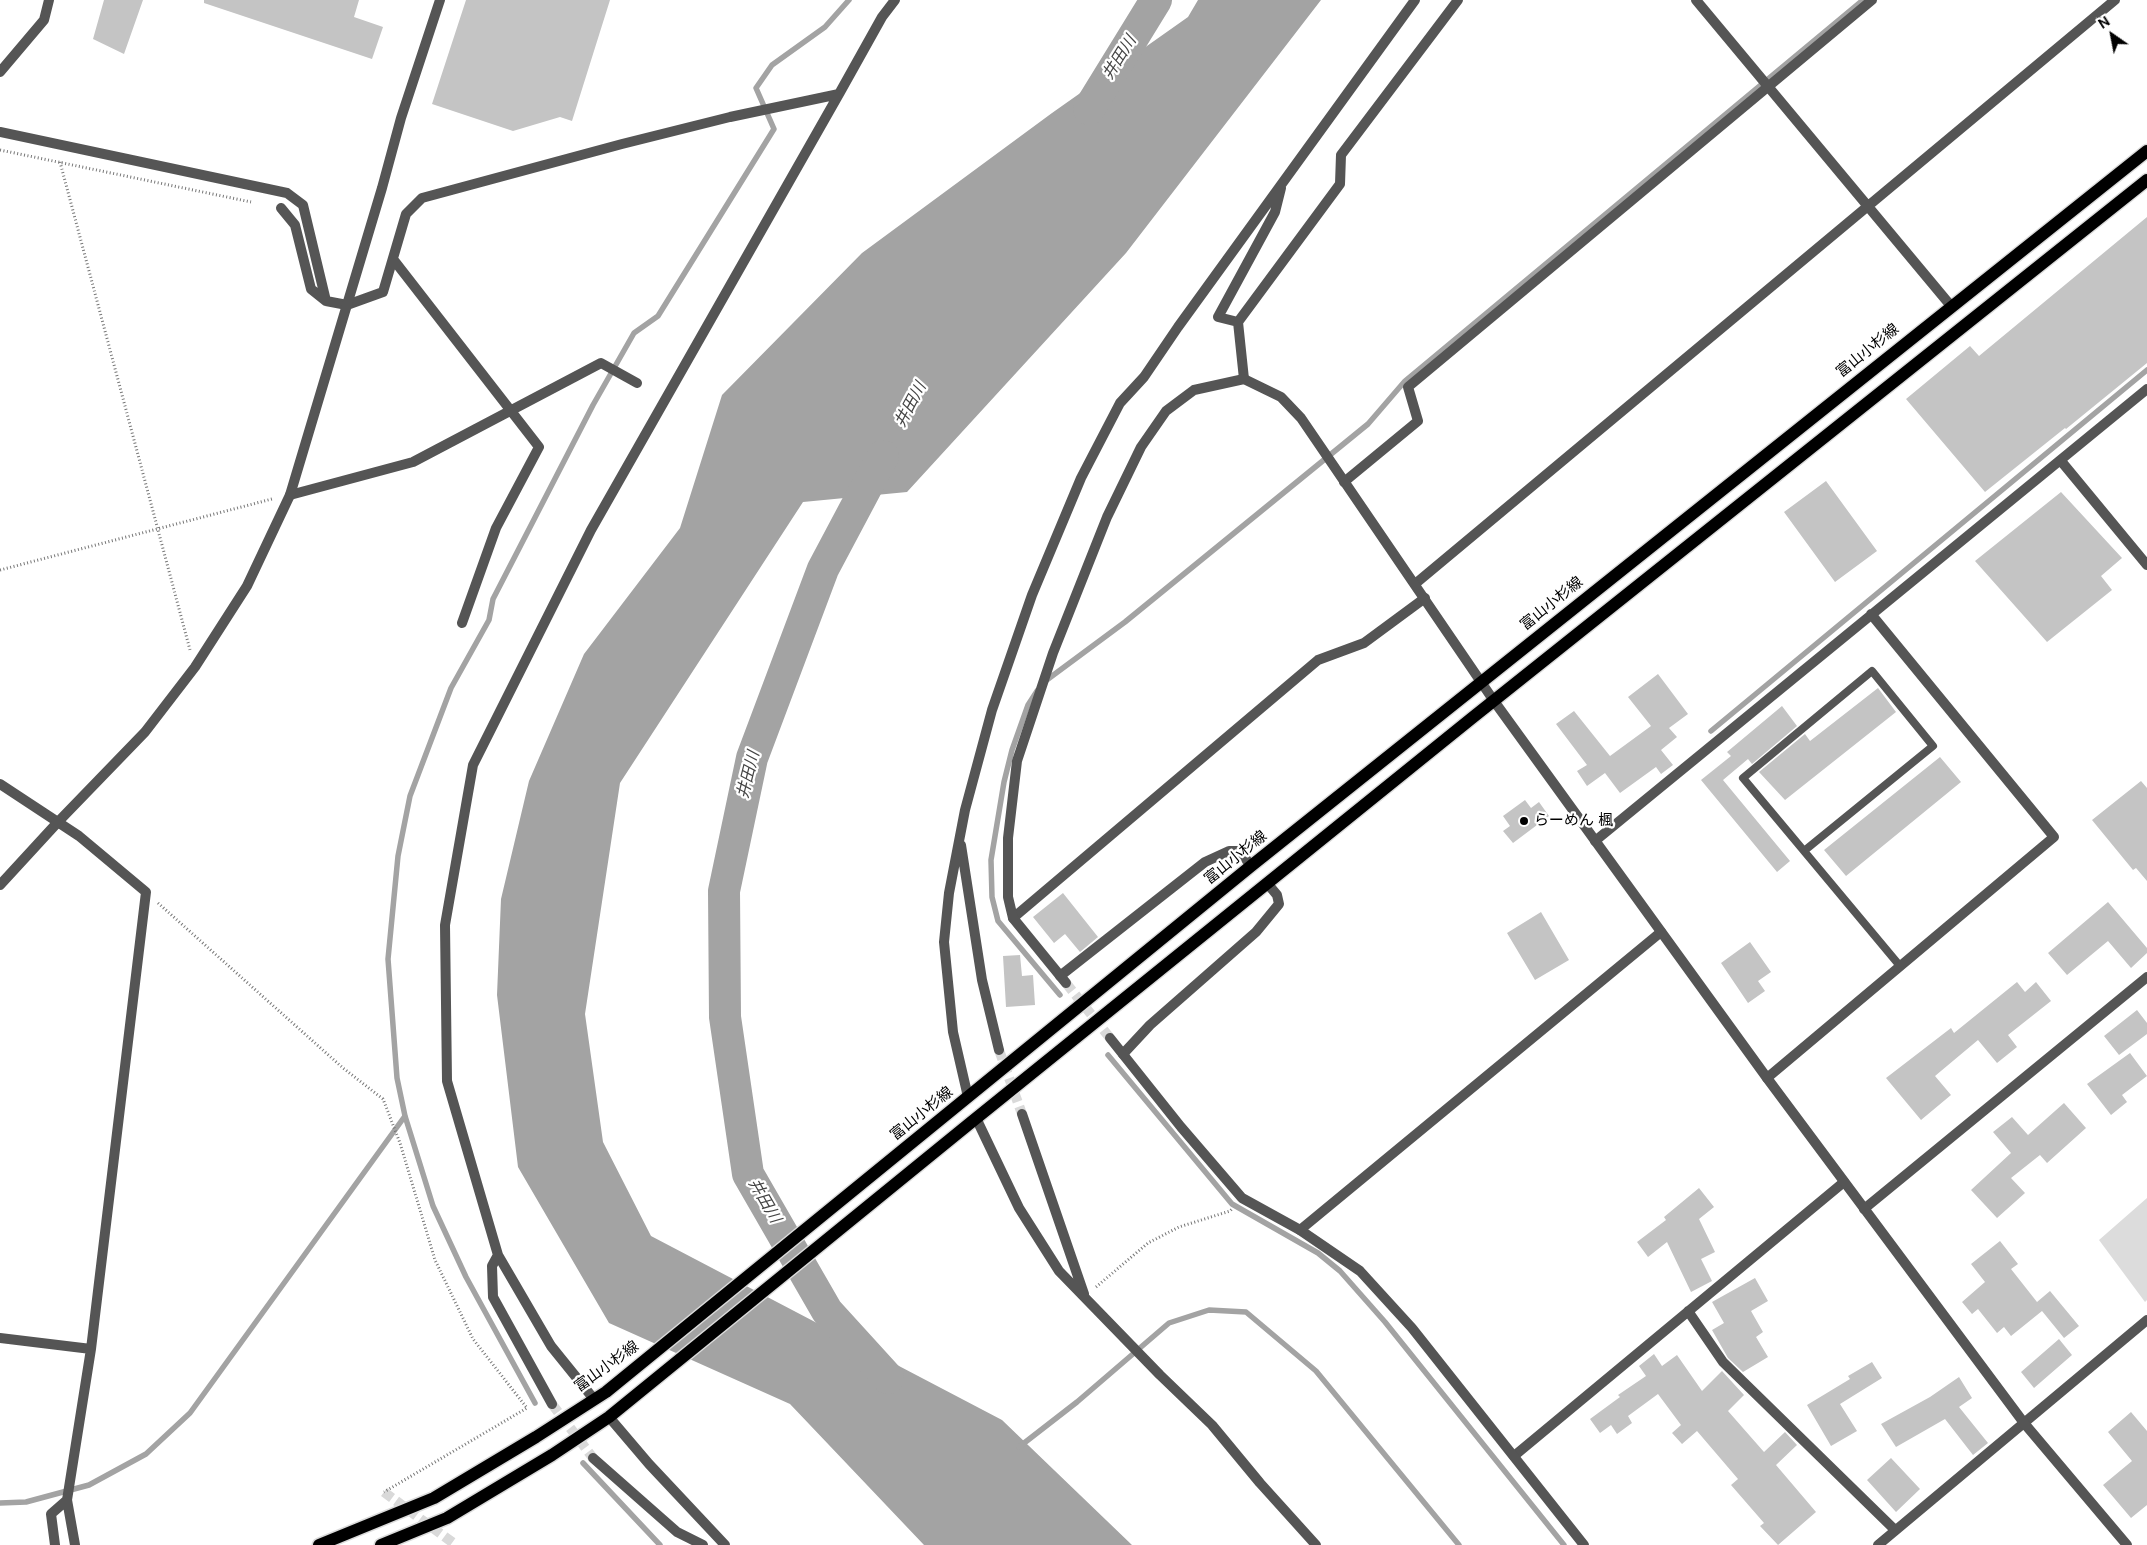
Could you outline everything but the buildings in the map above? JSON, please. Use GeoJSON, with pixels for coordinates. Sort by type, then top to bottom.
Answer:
{"type":"FeatureCollection","features":[{"type":"Feature","properties":{"kind":"main road","name":"富山小杉線"},"geometry":{"type":"LineString","coordinates":[[319,1545],[434,1498],[536,1437],[593,1398],[606,1392],[1252,866],[2147,151]]}},
{"type":"Feature","properties":{"kind":"main road"},"geometry":{"type":"LineString","coordinates":[[381,1545],[447,1518],[552,1455],[609,1417],[972,1120],[2147,180]]}},
{"type":"Feature","properties":{"kind":"street"},"geometry":{"type":"LineString","coordinates":[[0,72],[44,20],[50,0]]}},
{"type":"Feature","properties":{"kind":"street"},"geometry":{"type":"LineString","coordinates":[[0,886],[57,823],[145,732],[195,668],[247,586],[290,494],[401,118],[440,0]]}},
{"type":"Feature","properties":{"kind":"street"},"geometry":{"type":"LineString","coordinates":[[593,1398],[552,1346],[498,1255],[447,1081],[445,926],[473,765],[591,530],[882,17],[895,0]]}},
{"type":"Feature","properties":{"kind":"street"},"geometry":{"type":"LineString","coordinates":[[964,1101],[953,1032],[944,942],[949,893],[964,810],[992,710],[1032,595],[1081,478],[1120,403],[1144,377],[1178,327],[1415,0]]}},
{"type":"Feature","properties":{"kind":"street"},"geometry":{"type":"LineString","coordinates":[[1244,379],[1238,322],[1340,184],[1341,155],[1458,0]]}},
{"type":"Feature","properties":{"kind":"street"},"geometry":{"type":"LineString","coordinates":[[1696,0],[1951,306]]}},
{"type":"Feature","properties":{"kind":"street"},"geometry":{"type":"LineString","coordinates":[[1344,482],[1418,421],[1408,387],[1872,0]]}},
{"type":"Feature","properties":{"kind":"street"},"geometry":{"type":"LineString","coordinates":[[1415,584],[2115,0]]}},
{"type":"Feature","properties":{"kind":"street"},"geometry":{"type":"LineString","coordinates":[[281,208],[295,225],[311,288],[326,301],[347,306],[383,292],[406,214],[422,198],[631,141],[730,117],[839,94]]}},
{"type":"Feature","properties":{"kind":"street"},"geometry":{"type":"LineString","coordinates":[[0,132],[287,193],[303,204],[326,301]]}},
{"type":"Feature","properties":{"kind":"street"},"geometry":{"type":"LineString","coordinates":[[1238,322],[1218,317],[1275,212],[1283,183]]}},
{"type":"Feature","properties":{"kind":"street"},"geometry":{"type":"LineString","coordinates":[[393,259],[539,447],[496,528],[462,623]]}},
{"type":"Feature","properties":{"kind":"street"},"geometry":{"type":"LineString","coordinates":[[290,494],[413,462],[601,363],[637,383]]}},
{"type":"Feature","properties":{"kind":"street"},"geometry":{"type":"LineString","coordinates":[[1252,866],[1240,851],[1229,851],[1206,862],[1063,980],[1013,918],[1008,897],[1008,838],[1017,762],[1053,654],[1107,516],[1141,447],[1166,411],[1194,390],[1244,379],[1281,397],[1301,418],[1494,701],[1766,1078],[2024,1423],[2127,1545]]}},
{"type":"Feature","properties":{"kind":"street"},"geometry":{"type":"LineString","coordinates":[[1594,840],[2147,389]]}},
{"type":"Feature","properties":{"kind":"street"},"geometry":{"type":"LineString","coordinates":[[2061,461],[2147,565]]}},
{"type":"Feature","properties":{"kind":"street"},"geometry":{"type":"LineString","coordinates":[[1013,918],[1318,660],[1364,643],[1425,598]]}},
{"type":"Feature","properties":{"kind":"street"},"geometry":{"type":"LineString","coordinates":[[1766,1078],[2054,837],[1871,614]]}},
{"type":"Feature","properties":{"kind":"street"},"geometry":{"type":"LineString","coordinates":[[0,784],[79,836],[146,892],[91,1349],[67,1500],[75,1545]]}},
{"type":"Feature","properties":{"kind":"street"},"geometry":{"type":"LineString","coordinates":[[960,837],[982,980],[999,1050]]}},
{"type":"Feature","properties":{"kind":"street"},"geometry":{"type":"LineString","coordinates":[[1123,1054],[1150,1025],[1256,932],[1279,904],[1277,895],[1267,883]]}},
{"type":"Feature","properties":{"kind":"street"},"geometry":{"type":"LineString","coordinates":[[1300,1230],[1661,932]]}},
{"type":"Feature","properties":{"kind":"street"},"geometry":{"type":"LineString","coordinates":[[1864,1209],[2147,977]]}},
{"type":"Feature","properties":{"kind":"street"},"geometry":{"type":"LineString","coordinates":[[1110,1038],[1181,1127],[1242,1198],[1300,1230],[1360,1271],[1412,1328],[1584,1545]]}},
{"type":"Feature","properties":{"kind":"street"},"geometry":{"type":"LineString","coordinates":[[1022,1114],[1085,1297]]}},
{"type":"Feature","properties":{"kind":"street"},"geometry":{"type":"LineString","coordinates":[[972,1120],[1019,1208],[1059,1271],[1160,1375],[1212,1425],[1260,1483],[1316,1545]]}},
{"type":"Feature","properties":{"kind":"street"},"geometry":{"type":"LineString","coordinates":[[1514,1456],[1844,1182]]}},
{"type":"Feature","properties":{"kind":"street"},"geometry":{"type":"LineString","coordinates":[[498,1255],[492,1266],[493,1297],[552,1404]]}},
{"type":"Feature","properties":{"kind":"street"},"geometry":{"type":"LineString","coordinates":[[1688,1311],[1723,1362],[1895,1530]]}},
{"type":"Feature","properties":{"kind":"street"},"geometry":{"type":"LineString","coordinates":[[1878,1545],[2147,1320]]}},
{"type":"Feature","properties":{"kind":"street"},"geometry":{"type":"LineString","coordinates":[[0,1338],[91,1349]]}},
{"type":"Feature","properties":{"kind":"street"},"geometry":{"type":"LineString","coordinates":[[609,1417],[649,1464],[725,1545]]}},
{"type":"Feature","properties":{"kind":"street"},"geometry":{"type":"LineString","coordinates":[[593,1458],[677,1532],[703,1545]]}},
{"type":"Feature","properties":{"kind":"street"},"geometry":{"type":"LineString","coordinates":[[55,1545],[51,1514],[67,1500]]}},
{"type":"Feature","properties":{"kind":"lane"},"geometry":{"type":"LineString","coordinates":[[1804,851],[1933,746],[1872,671],[1743,778],[1900,966]]}},
{"type":"Feature","properties":{"kind":"path"},"geometry":{"type":"LineString","coordinates":[[0,150],[252,202]]}},
{"type":"Feature","properties":{"kind":"path"},"geometry":{"type":"LineString","coordinates":[[60,162],[195,668]]}},
{"type":"Feature","properties":{"kind":"path"},"geometry":{"type":"LineString","coordinates":[[0,570],[290,494]]}},
{"type":"Feature","properties":{"kind":"path"},"geometry":{"type":"LineString","coordinates":[[146,892],[342,1068],[383,1099],[400,1143],[434,1260],[473,1339],[527,1408],[384,1492]]}},
{"type":"Feature","properties":{"kind":"path"},"geometry":{"type":"LineString","coordinates":[[1085,1297],[1148,1243],[1179,1227],[1230,1211],[1242,1198]]}},
{"type":"Feature","properties":{"kind":"shaded area"},"geometry":{"type":"Polygon","coordinates":[[[2147,1198],[2147,1300],[2145,1302],[2099,1240],[2147,1198]]]}},
{"type":"Feature","properties":{"kind":"water"},"geometry":{"type":"Polygon","coordinates":[[[1198,0],[1321,0],[1126,253],[907,492],[803,502],[620,783],[585,1014],[603,1142],[651,1236],[1002,1420],[1132,1545],[924,1545],[790,1404],[609,1323],[518,1167],[497,995],[501,899],[529,781],[584,654],[680,528],[722,395],[862,253],[1052,113],[1188,17],[1198,0]]]}},
{"type":"Feature","properties":{"kind":"waterway"},"geometry":{"type":"LineString","coordinates":[[535,1403],[466,1277],[433,1206],[405,1116],[397,1078],[388,959],[398,856],[410,796],[451,688],[489,620],[493,599],[593,405],[634,333],[658,316],[774,129],[756,88],[772,65],[825,27],[849,0]]}},
{"type":"Feature","properties":{"kind":"waterway","name":"井田川"},"geometry":{"type":"LineString","coordinates":[[1089,109],[1156,0]]}},
{"type":"Feature","properties":{"kind":"waterway"},"geometry":{"type":"LineString","coordinates":[[1044,682],[1125,622],[1368,424],[1405,381],[1863,0]]}},
{"type":"Feature","properties":{"kind":"waterway"},"geometry":{"type":"LineString","coordinates":[[1711,731],[2147,370]]}},
{"type":"Feature","properties":{"kind":"waterway","name":"井田川"},"geometry":{"type":"LineString","coordinates":[[883,456],[823,569],[752,758],[724,891],[725,1017],[748,1174],[827,1311],[888,1378]]}},
{"type":"Feature","properties":{"kind":"waterway"},"geometry":{"type":"LineString","coordinates":[[1037,691],[1028,705],[1012,750],[1004,782],[991,860],[992,897],[998,921],[1060,995]]}},
{"type":"Feature","properties":{"kind":"waterway"},"geometry":{"type":"LineString","coordinates":[[1108,1055],[1232,1204],[1318,1253],[1340,1271],[1385,1322],[1564,1545]]}},
{"type":"Feature","properties":{"kind":"waterway"},"geometry":{"type":"LineString","coordinates":[[0,1503],[26,1502],[89,1485],[146,1454],[190,1413],[405,1116]]}},
{"type":"Feature","properties":{"kind":"waterway"},"geometry":{"type":"LineString","coordinates":[[1019,1447],[1077,1402],[1169,1323],[1209,1310],[1246,1312],[1316,1371],[1459,1545]]}},
{"type":"Feature","properties":{"kind":"waterway"},"geometry":{"type":"LineString","coordinates":[[583,1463],[660,1545]]}},
{"type":"Feature","properties":{"kind":"tunnel"},"geometry":{"type":"LineString","coordinates":[[1066,983],[1110,1038]]}},
{"type":"Feature","properties":{"kind":"tunnel"},"geometry":{"type":"LineString","coordinates":[[999,1050],[1022,1114]]}},
{"type":"Feature","properties":{"kind":"tunnel"},"geometry":{"type":"LineString","coordinates":[[552,1404],[593,1458]]}},
{"type":"Feature","properties":{"kind":"tunnel"},"geometry":{"type":"LineString","coordinates":[[384,1492],[456,1545]]}},
{"type":"Feature","properties":{"kind":"place","name":"らーめん 楓"},"geometry":{"type":"Point","coordinates":[1524,821]}}]}
